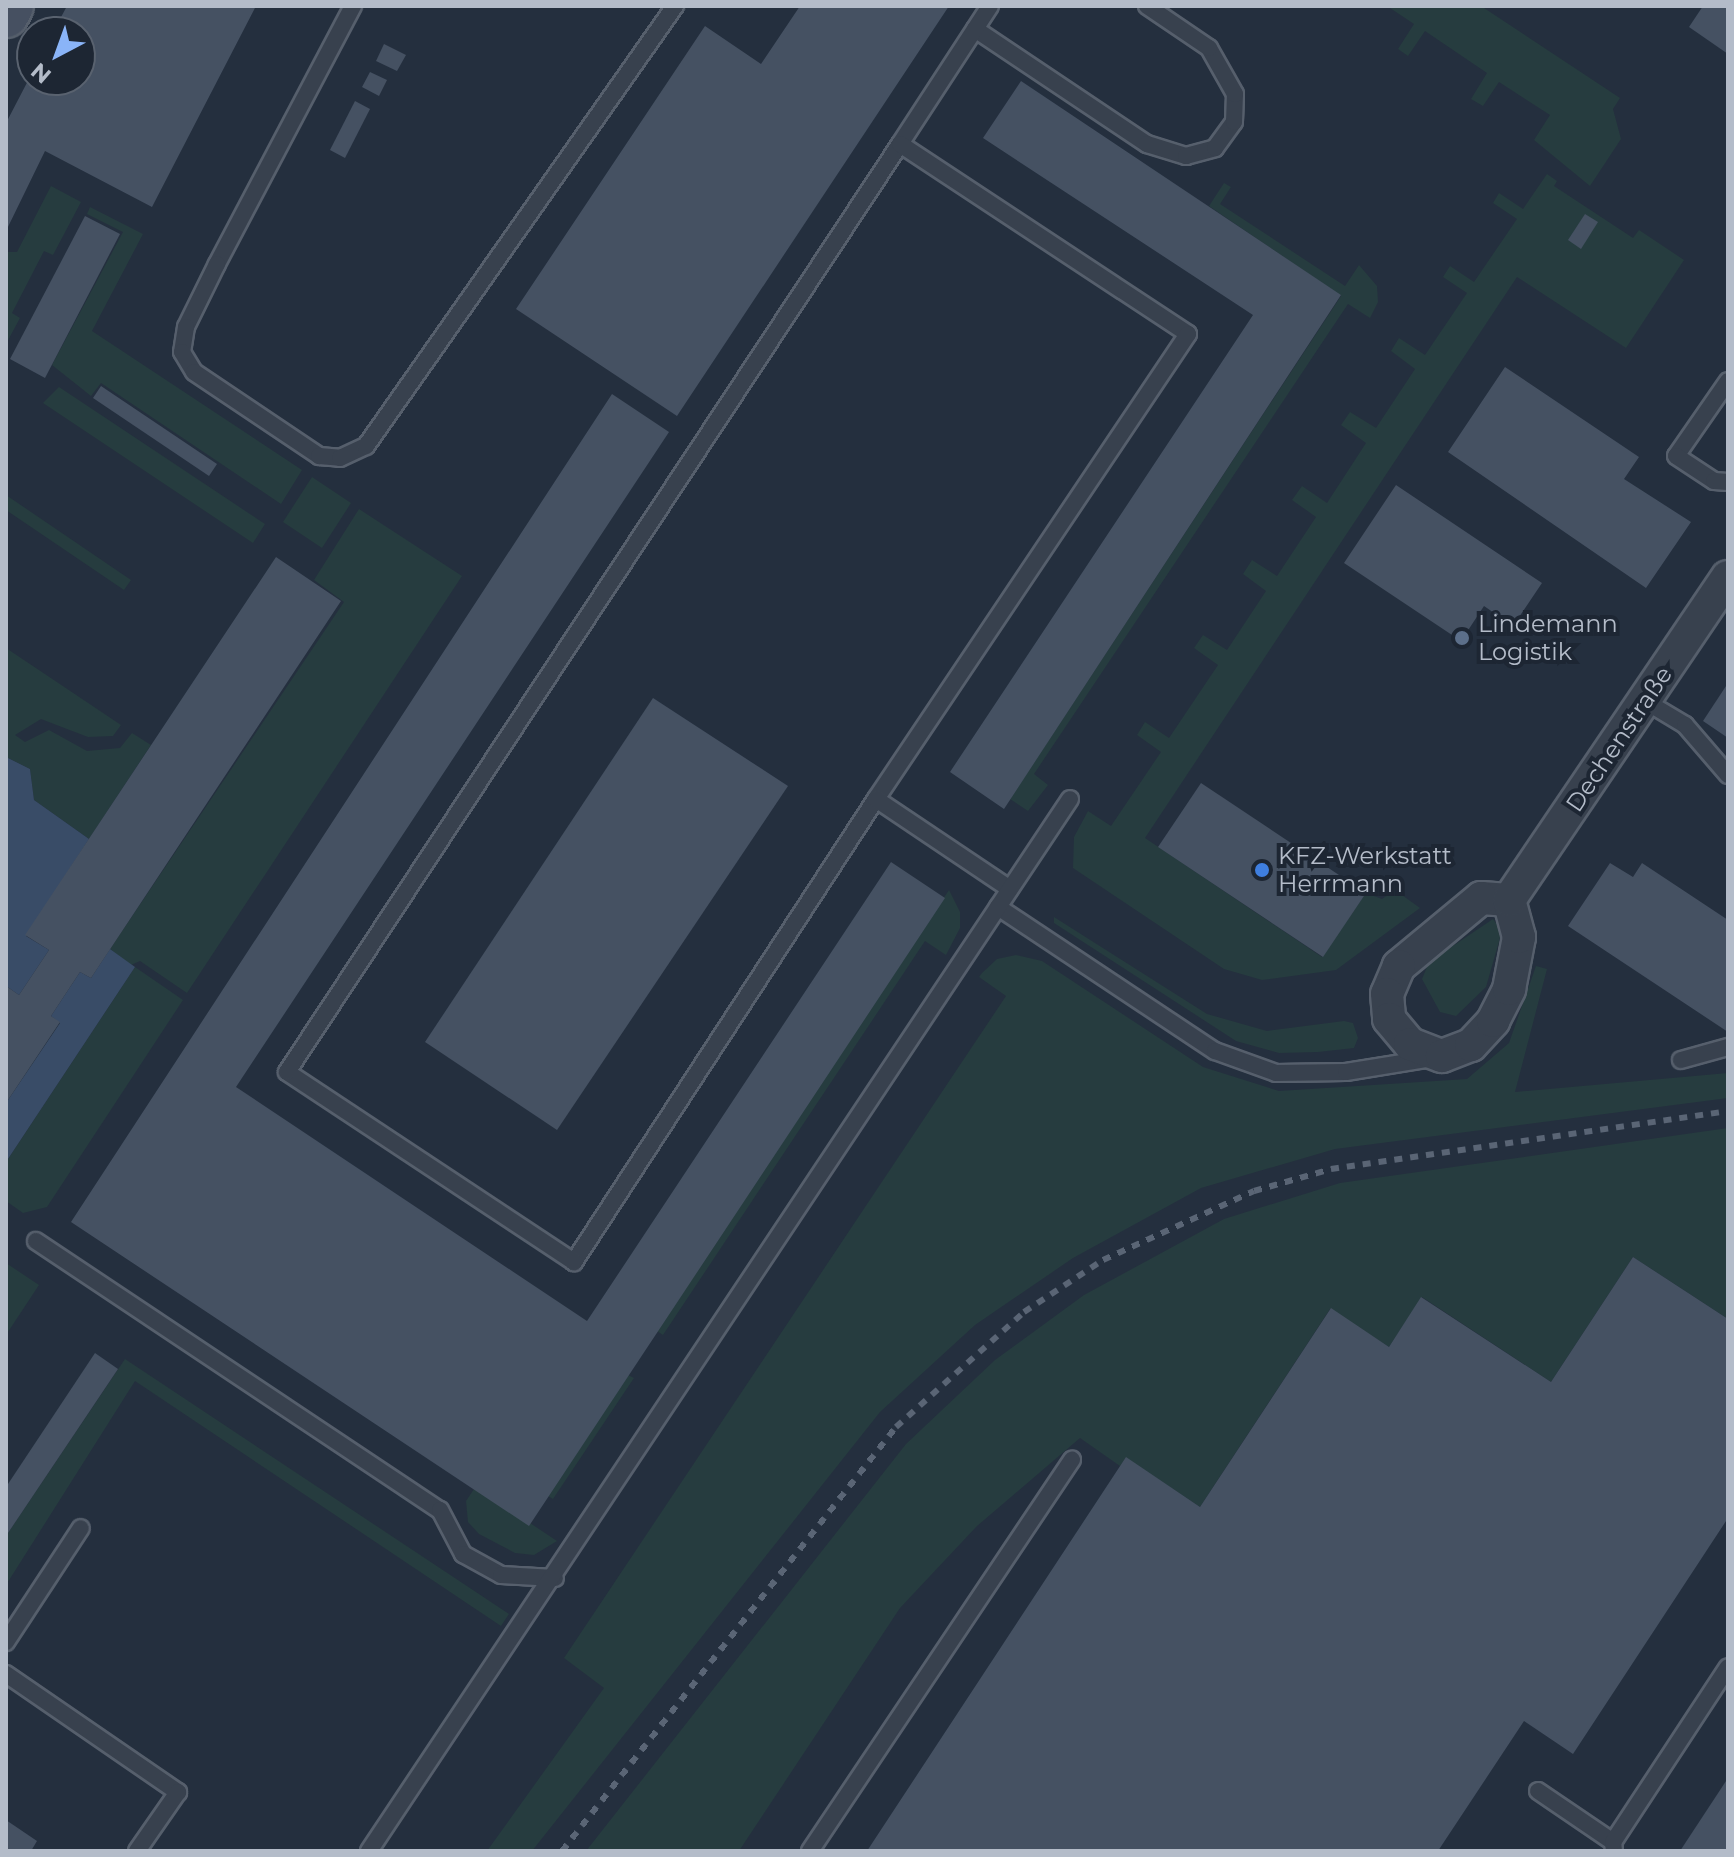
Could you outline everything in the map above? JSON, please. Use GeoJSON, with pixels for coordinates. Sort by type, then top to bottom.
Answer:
{"type":"FeatureCollection","features":[{"type":"Feature","properties":{"kind":"main road"},"geometry":{"type":"LineString","coordinates":[[6,15],[11,6]]}},
{"type":"Feature","properties":{"kind":"street","name":"Dechenstraße"},"geometry":{"type":"LineString","coordinates":[[1509,900],[1728,577]]}},
{"type":"Feature","properties":{"kind":"street"},"geometry":{"type":"LineString","coordinates":[[1481,898],[1509,900],[1519,937],[1509,989],[1471,1045],[1442,1056],[1410,1044],[1389,1019],[1387,994],[1399,966],[1481,898]]}},
{"type":"Feature","properties":{"kind":"lane"},"geometry":{"type":"LineString","coordinates":[[353,6],[217,264],[186,327],[182,352],[194,372],[319,456],[340,458],[366,446],[675,6]]}},
{"type":"Feature","properties":{"kind":"lane"},"geometry":{"type":"LineString","coordinates":[[900,144],[1188,334],[876,799],[574,1262],[287,1072],[990,6]]}},
{"type":"Feature","properties":{"kind":"lane"},"geometry":{"type":"LineString","coordinates":[[975,29],[1147,144],[1186,156],[1215,148],[1234,122],[1235,94],[1209,48],[1147,6]]}},
{"type":"Feature","properties":{"kind":"lane"},"geometry":{"type":"LineString","coordinates":[[1728,381],[1676,456],[1714,481],[1728,482]]}},
{"type":"Feature","properties":{"kind":"lane"},"geometry":{"type":"LineString","coordinates":[[1645,701],[1685,725],[1728,775]]}},
{"type":"Feature","properties":{"kind":"lane"},"geometry":{"type":"LineString","coordinates":[[876,799],[1010,889]]}},
{"type":"Feature","properties":{"kind":"lane"},"geometry":{"type":"LineString","coordinates":[[369,1851],[555,1578],[1070,799]]}},
{"type":"Feature","properties":{"kind":"lane"},"geometry":{"type":"LineString","coordinates":[[998,907],[1215,1051],[1276,1073],[1346,1072],[1442,1056]]}},
{"type":"Feature","properties":{"kind":"lane"},"geometry":{"type":"LineString","coordinates":[[1681,1060],[1728,1047]]}},
{"type":"Feature","properties":{"kind":"lane"},"geometry":{"type":"LineString","coordinates":[[36,1241],[440,1510],[463,1554],[501,1575],[555,1578]]}},
{"type":"Feature","properties":{"kind":"lane"},"geometry":{"type":"LineString","coordinates":[[810,1851],[1072,1460]]}},
{"type":"Feature","properties":{"kind":"lane"},"geometry":{"type":"LineString","coordinates":[[6,1642],[81,1528]]}},
{"type":"Feature","properties":{"kind":"lane"},"geometry":{"type":"LineString","coordinates":[[1538,1791],[1613,1847],[1728,1667]]}},
{"type":"Feature","properties":{"kind":"lane"},"geometry":{"type":"LineString","coordinates":[[6,1674],[178,1792],[137,1851]]}},
{"type":"Feature","properties":{"kind":"green space"},"geometry":{"type":"Polygon","coordinates":[[[1387,6],[1481,6],[1620,98],[1613,109],[1621,139],[1590,186],[1534,140],[1550,115],[1499,82],[1483,106],[1471,99],[1487,73],[1425,31],[1408,56],[1398,49],[1414,24],[1387,6]]]}},
{"type":"Feature","properties":{"kind":"green space"},"geometry":{"type":"Polygon","coordinates":[[[1547,174],[1557,181],[1554,186],[1633,238],[1639,230],[1684,260],[1626,348],[1517,277],[1145,838],[1322,957],[1366,893],[1382,899],[1395,890],[1420,908],[1336,970],[1262,980],[1224,969],[1073,868],[1074,837],[1088,811],[1111,826],[1161,752],[1137,735],[1145,722],[1169,738],[1218,665],[1194,648],[1203,635],[1227,650],[1266,591],[1243,574],[1252,560],[1277,576],[1316,517],[1292,500],[1302,486],[1327,503],[1366,443],[1341,425],[1350,412],[1376,428],[1415,369],[1391,351],[1399,338],[1425,355],[1467,293],[1443,277],[1450,266],[1474,282],[1517,219],[1493,203],[1499,193],[1523,209],[1547,174]]]}},
{"type":"Feature","properties":{"kind":"green space"},"geometry":{"type":"Polygon","coordinates":[[[1224,183],[1231,187],[1220,204],[1345,286],[1359,265],[1377,286],[1378,302],[1370,318],[1348,304],[1034,774],[1048,785],[1028,811],[1010,799],[1341,296],[1209,206],[1224,183]]]}},
{"type":"Feature","properties":{"kind":"green space"},"geometry":{"type":"Polygon","coordinates":[[[51,186],[81,202],[53,255],[44,251],[12,313],[20,318],[6,344],[6,252],[17,252],[51,186]]]}},
{"type":"Feature","properties":{"kind":"green space"},"geometry":{"type":"Polygon","coordinates":[[[90,207],[143,234],[92,331],[302,470],[281,504],[101,383],[91,396],[52,365],[123,232],[87,214],[90,207]]]}},
{"type":"Feature","properties":{"kind":"green space"},"geometry":{"type":"Polygon","coordinates":[[[59,387],[265,524],[253,543],[43,403],[59,387]]]}},
{"type":"Feature","properties":{"kind":"green space"},"geometry":{"type":"Polygon","coordinates":[[[312,477],[351,503],[322,548],[283,522],[312,477]]]}},
{"type":"Feature","properties":{"kind":"green space"},"geometry":{"type":"Polygon","coordinates":[[[6,495],[131,580],[124,590],[6,510],[6,495]]]}},
{"type":"Feature","properties":{"kind":"green space"},"geometry":{"type":"Polygon","coordinates":[[[359,509],[462,576],[187,993],[140,961],[131,965],[110,949],[344,602],[314,580],[359,509]]]}},
{"type":"Feature","properties":{"kind":"green space"},"geometry":{"type":"Polygon","coordinates":[[[6,648],[121,725],[113,736],[88,737],[41,719],[15,735],[25,742],[49,730],[87,751],[120,748],[132,733],[151,745],[89,839],[34,800],[30,769],[6,757],[6,648]]]}},
{"type":"Feature","properties":{"kind":"green space"},"geometry":{"type":"Polygon","coordinates":[[[949,890],[960,912],[960,928],[946,955],[925,941],[663,1335],[657,1331],[949,890]]]}},
{"type":"Feature","properties":{"kind":"green space"},"geometry":{"type":"Polygon","coordinates":[[[1054,917],[1207,1014],[1267,1031],[1344,1021],[1353,1023],[1358,1038],[1354,1048],[1279,1053],[1236,1041],[1054,923],[1054,917]]]}},
{"type":"Feature","properties":{"kind":"green space"},"geometry":{"type":"Polygon","coordinates":[[[1493,919],[1502,931],[1486,987],[1456,1016],[1440,1012],[1422,979],[1429,962],[1493,919]]]}},
{"type":"Feature","properties":{"kind":"green space"},"geometry":{"type":"Polygon","coordinates":[[[1016,955],[1042,961],[1203,1067],[1279,1091],[1467,1079],[1509,1043],[1536,966],[1547,969],[1515,1092],[1728,1073],[1728,1098],[1335,1149],[1201,1188],[1073,1258],[975,1325],[880,1412],[532,1851],[487,1851],[604,1688],[564,1658],[1006,996],[979,977],[997,959],[1016,955]]]}},
{"type":"Feature","properties":{"kind":"green space"},"geometry":{"type":"Polygon","coordinates":[[[135,967],[183,1000],[47,1207],[23,1213],[6,1201],[6,1162],[135,967]]]}},
{"type":"Feature","properties":{"kind":"green space"},"geometry":{"type":"Polygon","coordinates":[[[1728,1128],[1728,1319],[1633,1257],[1551,1382],[1422,1297],[1389,1347],[1330,1309],[1200,1507],[1126,1458],[1120,1466],[1080,1438],[977,1526],[900,1608],[739,1851],[586,1851],[906,1444],[995,1360],[1084,1295],[1224,1219],[1340,1183],[1728,1128]]]}},
{"type":"Feature","properties":{"kind":"green space"},"geometry":{"type":"Polygon","coordinates":[[[6,1263],[39,1285],[6,1335],[6,1263]]]}},
{"type":"Feature","properties":{"kind":"green space"},"geometry":{"type":"Polygon","coordinates":[[[125,1359],[509,1614],[501,1626],[135,1381],[6,1585],[6,1536],[125,1359]]]}},
{"type":"Feature","properties":{"kind":"green space"},"geometry":{"type":"Polygon","coordinates":[[[628,1375],[634,1378],[553,1499],[548,1496],[628,1375]]]}},
{"type":"Feature","properties":{"kind":"green space"},"geometry":{"type":"Polygon","coordinates":[[[474,1489],[557,1541],[534,1555],[515,1553],[479,1534],[468,1522],[466,1501],[474,1489]]]}},
{"type":"Feature","properties":{"kind":"water"},"geometry":{"type":"Polygon","coordinates":[[[6,757],[30,769],[34,800],[89,839],[26,936],[49,950],[19,995],[6,986],[6,757]]]}},
{"type":"Feature","properties":{"kind":"water"},"geometry":{"type":"Polygon","coordinates":[[[110,949],[135,967],[6,1162],[6,1103],[60,1023],[51,1016],[80,972],[91,978],[110,949]]]}},
{"type":"Feature","properties":{"kind":"building"},"geometry":{"type":"Polygon","coordinates":[[[67,6],[256,6],[152,207],[45,151],[6,231],[6,123],[20,96],[96,96],[96,16],[62,16],[67,6]]]}},
{"type":"Feature","properties":{"kind":"building"},"geometry":{"type":"Polygon","coordinates":[[[800,6],[949,6],[677,416],[516,309],[705,26],[761,64],[800,6]]]}},
{"type":"Feature","properties":{"kind":"building"},"geometry":{"type":"Polygon","coordinates":[[[1703,6],[1728,6],[1728,54],[1689,27],[1703,6]]]}},
{"type":"Feature","properties":{"kind":"building"},"geometry":{"type":"Polygon","coordinates":[[[384,44],[406,55],[397,71],[376,61],[384,44]]]}},
{"type":"Feature","properties":{"kind":"building"},"geometry":{"type":"Polygon","coordinates":[[[370,72],[387,80],[379,96],[362,87],[370,72]]]}},
{"type":"Feature","properties":{"kind":"building"},"geometry":{"type":"Polygon","coordinates":[[[1021,81],[1341,295],[1004,809],[950,772],[1253,315],[983,138],[1021,81]]]}},
{"type":"Feature","properties":{"kind":"building"},"geometry":{"type":"Polygon","coordinates":[[[355,101],[370,109],[345,158],[330,150],[355,101]]]}},
{"type":"Feature","properties":{"kind":"building"},"geometry":{"type":"Polygon","coordinates":[[[1585,214],[1598,222],[1581,249],[1568,240],[1585,214]]]}},
{"type":"Feature","properties":{"kind":"building"},"geometry":{"type":"Polygon","coordinates":[[[85,216],[120,234],[45,378],[10,359],[85,216]]]}},
{"type":"Feature","properties":{"kind":"building"},"geometry":{"type":"Polygon","coordinates":[[[1505,367],[1639,457],[1624,479],[1691,522],[1646,588],[1448,452],[1505,367]]]}},
{"type":"Feature","properties":{"kind":"building"},"geometry":{"type":"Polygon","coordinates":[[[101,386],[217,464],[209,476],[93,398],[101,386]]]}},
{"type":"Feature","properties":{"kind":"building"},"geometry":{"type":"Polygon","coordinates":[[[612,394],[669,432],[236,1087],[587,1321],[891,862],[945,898],[529,1526],[71,1222],[612,394]]]}},
{"type":"Feature","properties":{"kind":"building"},"geometry":{"type":"Polygon","coordinates":[[[1396,485],[1542,583],[1513,626],[1484,606],[1461,641],[1344,563],[1396,485]]]}},
{"type":"Feature","properties":{"kind":"building"},"geometry":{"type":"Polygon","coordinates":[[[276,557],[341,601],[91,978],[80,972],[51,1016],[60,1022],[6,1103],[6,986],[19,995],[49,950],[25,935],[276,557]]]}},
{"type":"Feature","properties":{"kind":"building"},"geometry":{"type":"Polygon","coordinates":[[[1728,683],[1728,738],[1703,721],[1728,683]]]}},
{"type":"Feature","properties":{"kind":"building"},"geometry":{"type":"Polygon","coordinates":[[[653,698],[788,786],[557,1130],[425,1042],[653,698]]]}},
{"type":"Feature","properties":{"kind":"building","name":"KFZ-Werkstatt Herrmann"},"geometry":{"type":"Polygon","coordinates":[[[1201,783],[1366,893],[1323,957],[1158,847],[1201,783]]]}},
{"type":"Feature","properties":{"kind":"building"},"geometry":{"type":"Polygon","coordinates":[[[1610,863],[1633,877],[1642,863],[1728,920],[1728,1032],[1568,926],[1610,863]]]}},
{"type":"Feature","properties":{"kind":"building"},"geometry":{"type":"Polygon","coordinates":[[[1633,1257],[1728,1319],[1728,1518],[1573,1754],[1524,1721],[1438,1851],[867,1851],[1126,1457],[1200,1507],[1331,1308],[1389,1347],[1421,1297],[1551,1382],[1633,1257]]]}},
{"type":"Feature","properties":{"kind":"building"},"geometry":{"type":"Polygon","coordinates":[[[95,1353],[118,1369],[6,1536],[6,1487],[95,1353]]]}},
{"type":"Feature","properties":{"kind":"building"},"geometry":{"type":"Polygon","coordinates":[[[1728,1778],[1728,1851],[1680,1851],[1728,1778]]]}},
{"type":"Feature","properties":{"kind":"building"},"geometry":{"type":"Polygon","coordinates":[[[6,1820],[37,1841],[31,1851],[6,1851],[6,1820]]]}},
{"type":"Feature","properties":{"kind":"railway"},"geometry":{"type":"LineString","coordinates":[[562,1851],[896,1427],[1024,1312],[1103,1260],[1254,1191],[1331,1169],[1728,1111]]}},
{"type":"Feature","properties":{"kind":"place","name":"Lindemann Logistik"},"geometry":{"type":"Point","coordinates":[1462,638]}},
{"type":"Feature","properties":{"kind":"place","name":"KFZ-Werkstatt Herrmann"},"geometry":{"type":"Point","coordinates":[1262,870]}}]}
